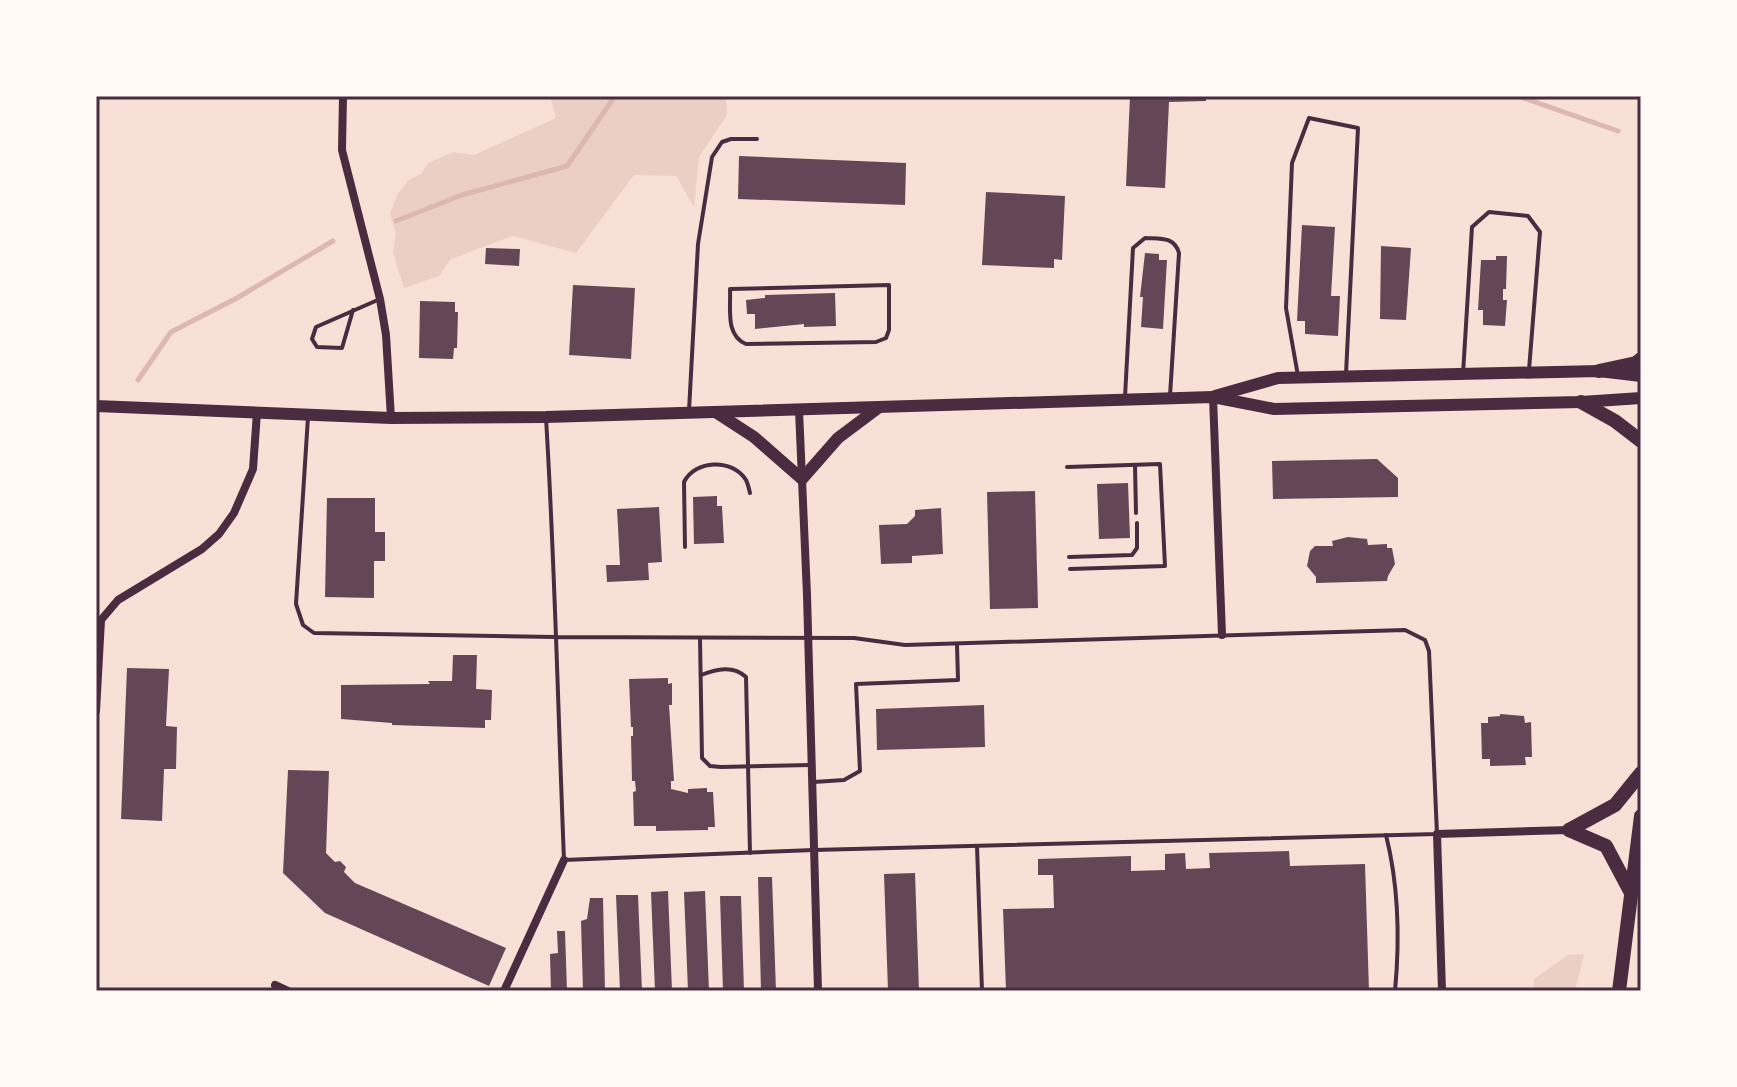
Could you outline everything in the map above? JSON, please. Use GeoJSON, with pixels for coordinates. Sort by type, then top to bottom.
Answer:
{"type":"FeatureCollection","features":[{"type":"Feature","properties":{"kind":"highway"},"geometry":{"type":"LineString","coordinates":[[1599,371],[1636,363],[1641,359]]}},
{"type":"Feature","properties":{"kind":"highway"},"geometry":{"type":"LineString","coordinates":[[1581,402],[1615,421],[1641,441]]}},
{"type":"Feature","properties":{"kind":"highway"},"geometry":{"type":"LineString","coordinates":[[1569,830],[1615,805],[1641,773]]}},
{"type":"Feature","properties":{"kind":"highway"},"geometry":{"type":"LineString","coordinates":[[1619,991],[1641,816]]}},
{"type":"Feature","properties":{"kind":"highway"},"geometry":{"type":"LineString","coordinates":[[1569,830],[1606,846],[1631,893]]}},
{"type":"Feature","properties":{"kind":"main road"},"geometry":{"type":"LineString","coordinates":[[1213,397],[1278,378],[1599,371],[1641,376]]}},
{"type":"Feature","properties":{"kind":"main road"},"geometry":{"type":"LineString","coordinates":[[96,406],[391,418],[717,413],[1213,397],[1274,409],[1641,398]]}},
{"type":"Feature","properties":{"kind":"main road"},"geometry":{"type":"LineString","coordinates":[[717,413],[754,437],[802,479],[838,438],[878,407]]}},
{"type":"Feature","properties":{"kind":"street"},"geometry":{"type":"LineString","coordinates":[[343,96],[342,150],[380,299],[386,335],[391,418]]}},
{"type":"Feature","properties":{"kind":"street"},"geometry":{"type":"LineString","coordinates":[[1213,397],[1222,635]]}},
{"type":"Feature","properties":{"kind":"street"},"geometry":{"type":"LineString","coordinates":[[799,410],[818,991]]}},
{"type":"Feature","properties":{"kind":"street"},"geometry":{"type":"LineString","coordinates":[[96,711],[101,620],[118,600],[202,549],[219,534],[234,513],[253,469],[257,412]]}},
{"type":"Feature","properties":{"kind":"street"},"geometry":{"type":"LineString","coordinates":[[1442,991],[1437,834],[1569,830]]}},
{"type":"Feature","properties":{"kind":"street"},"geometry":{"type":"LineString","coordinates":[[504,991],[564,860]]}},
{"type":"Feature","properties":{"kind":"street"},"geometry":{"type":"LineString","coordinates":[[275,985],[288,991]]}},
{"type":"Feature","properties":{"kind":"lane"},"geometry":{"type":"LineString","coordinates":[[1299,378],[1286,308],[1287,282],[1292,163],[1309,118],[1358,128],[1346,376]]}},
{"type":"Feature","properties":{"kind":"lane"},"geometry":{"type":"LineString","coordinates":[[689,413],[698,244],[712,157],[722,142],[757,139]]}},
{"type":"Feature","properties":{"kind":"lane"},"geometry":{"type":"LineString","coordinates":[[1463,374],[1472,227],[1489,212],[1528,216],[1540,232],[1529,372]]}},
{"type":"Feature","properties":{"kind":"lane"},"geometry":{"type":"LineString","coordinates":[[1125,399],[1133,248],[1145,238],[1171,240],[1176,243],[1179,253],[1170,398]]}},
{"type":"Feature","properties":{"kind":"lane"},"geometry":{"type":"LineString","coordinates":[[889,285],[889,330],[886,338],[876,342],[797,343],[746,344],[737,340],[731,332],[730,289],[889,285]]}},
{"type":"Feature","properties":{"kind":"lane"},"geometry":{"type":"LineString","coordinates":[[353,310],[342,348],[317,347],[312,339],[316,327],[353,310],[380,299]]}},
{"type":"Feature","properties":{"kind":"lane"},"geometry":{"type":"LineString","coordinates":[[308,415],[296,604],[303,625],[314,633],[326,635],[555,637],[700,638],[807,639],[854,638],[905,645],[957,645],[1405,630],[1425,640],[1429,651],[1437,834],[814,850],[564,860],[555,637],[546,417]]}},
{"type":"Feature","properties":{"kind":"lane"},"geometry":{"type":"LineString","coordinates":[[1067,467],[1160,464],[1165,566],[1070,569]]}},
{"type":"Feature","properties":{"kind":"lane"},"geometry":{"type":"LineString","coordinates":[[1135,465],[1136,513]]}},
{"type":"Feature","properties":{"kind":"lane"},"geometry":{"type":"LineString","coordinates":[[685,547],[684,482],[697,467],[726,466],[746,480],[750,493]]}},
{"type":"Feature","properties":{"kind":"lane"},"geometry":{"type":"LineString","coordinates":[[1069,557],[1132,555],[1137,548],[1137,523]]}},
{"type":"Feature","properties":{"kind":"lane"},"geometry":{"type":"LineString","coordinates":[[700,638],[702,758],[710,766],[811,765]]}},
{"type":"Feature","properties":{"kind":"lane"},"geometry":{"type":"LineString","coordinates":[[813,782],[844,780],[860,771],[856,684],[958,680],[957,645]]}},
{"type":"Feature","properties":{"kind":"lane"},"geometry":{"type":"LineString","coordinates":[[701,675],[727,669],[740,671],[746,677],[750,853]]}},
{"type":"Feature","properties":{"kind":"lane"},"geometry":{"type":"LineString","coordinates":[[1386,835],[1399,915],[1395,991]]}},
{"type":"Feature","properties":{"kind":"lane"},"geometry":{"type":"LineString","coordinates":[[977,846],[982,991]]}},
{"type":"Feature","properties":{"kind":"shaded area"},"geometry":{"type":"Polygon","coordinates":[[[550,96],[726,96],[727,115],[699,157],[694,207],[676,176],[634,175],[576,253],[513,236],[451,259],[439,276],[404,288],[393,253],[396,234],[390,214],[398,193],[409,180],[421,174],[428,163],[453,152],[474,155],[556,118],[550,96]]]}},
{"type":"Feature","properties":{"kind":"shaded area"},"geometry":{"type":"Polygon","coordinates":[[[1584,954],[1575,991],[1533,991],[1534,979],[1568,955],[1584,954]]]}},
{"type":"Feature","properties":{"kind":"building"},"geometry":{"type":"Polygon","coordinates":[[[1130,96],[1206,96],[1206,101],[1169,102],[1165,188],[1126,186],[1130,96]]]}},
{"type":"Feature","properties":{"kind":"building"},"geometry":{"type":"Polygon","coordinates":[[[739,156],[906,163],[905,205],[738,199],[739,156]]]}},
{"type":"Feature","properties":{"kind":"building"},"geometry":{"type":"Polygon","coordinates":[[[986,192],[1065,196],[1062,260],[1054,259],[1054,268],[982,265],[986,192]]]}},
{"type":"Feature","properties":{"kind":"building"},"geometry":{"type":"Polygon","coordinates":[[[1302,225],[1335,227],[1331,296],[1340,296],[1338,336],[1305,334],[1305,321],[1297,321],[1302,225]]]}},
{"type":"Feature","properties":{"kind":"building"},"geometry":{"type":"Polygon","coordinates":[[[1381,246],[1411,248],[1406,320],[1380,319],[1381,246]]]}},
{"type":"Feature","properties":{"kind":"building"},"geometry":{"type":"Polygon","coordinates":[[[486,248],[520,249],[519,266],[485,264],[486,248]]]}},
{"type":"Feature","properties":{"kind":"building"},"geometry":{"type":"Polygon","coordinates":[[[1145,253],[1159,254],[1159,260],[1167,260],[1163,329],[1141,327],[1143,297],[1140,297],[1145,253]]]}},
{"type":"Feature","properties":{"kind":"building"},"geometry":{"type":"Polygon","coordinates":[[[1496,256],[1507,256],[1506,289],[1503,289],[1503,300],[1507,300],[1505,326],[1483,325],[1483,310],[1478,310],[1481,260],[1496,260],[1496,256]]]}},
{"type":"Feature","properties":{"kind":"building"},"geometry":{"type":"Polygon","coordinates":[[[573,285],[635,288],[631,359],[569,355],[573,285]]]}},
{"type":"Feature","properties":{"kind":"building"},"geometry":{"type":"Polygon","coordinates":[[[835,293],[836,326],[804,327],[804,324],[755,329],[755,314],[747,314],[746,300],[765,298],[765,295],[835,293]]]}},
{"type":"Feature","properties":{"kind":"building"},"geometry":{"type":"Polygon","coordinates":[[[420,301],[455,302],[455,312],[458,312],[457,348],[454,348],[453,359],[419,358],[420,301]]]}},
{"type":"Feature","properties":{"kind":"building"},"geometry":{"type":"Polygon","coordinates":[[[1377,459],[1398,478],[1398,497],[1273,499],[1272,461],[1377,459]]]}},
{"type":"Feature","properties":{"kind":"building"},"geometry":{"type":"Polygon","coordinates":[[[1128,483],[1130,538],[1099,539],[1097,484],[1128,483]]]}},
{"type":"Feature","properties":{"kind":"building"},"geometry":{"type":"Polygon","coordinates":[[[1035,491],[1038,608],[990,609],[987,492],[1035,491]]]}},
{"type":"Feature","properties":{"kind":"building"},"geometry":{"type":"Polygon","coordinates":[[[717,496],[717,506],[722,506],[724,543],[694,544],[693,497],[717,496]]]}},
{"type":"Feature","properties":{"kind":"building"},"geometry":{"type":"Polygon","coordinates":[[[327,498],[375,498],[375,532],[385,532],[385,561],[374,561],[374,598],[325,597],[327,498]]]}},
{"type":"Feature","properties":{"kind":"building"},"geometry":{"type":"Polygon","coordinates":[[[659,507],[662,562],[648,563],[649,580],[607,582],[606,565],[620,565],[617,509],[659,507]]]}},
{"type":"Feature","properties":{"kind":"building"},"geometry":{"type":"Polygon","coordinates":[[[941,508],[943,554],[912,556],[912,563],[881,564],[879,525],[907,524],[915,516],[915,510],[941,508]]]}},
{"type":"Feature","properties":{"kind":"building"},"geometry":{"type":"Polygon","coordinates":[[[1348,537],[1367,539],[1368,545],[1387,544],[1387,548],[1392,548],[1395,564],[1387,581],[1316,583],[1316,577],[1307,566],[1310,551],[1315,546],[1333,546],[1332,541],[1348,537]]]}},
{"type":"Feature","properties":{"kind":"building"},"geometry":{"type":"Polygon","coordinates":[[[453,655],[477,655],[476,689],[492,690],[491,720],[485,720],[485,728],[392,725],[341,719],[341,685],[452,681],[453,655]]]}},
{"type":"Feature","properties":{"kind":"building"},"geometry":{"type":"Polygon","coordinates":[[[127,668],[169,669],[166,726],[177,727],[176,769],[164,769],[162,821],[121,819],[127,668]]]}},
{"type":"Feature","properties":{"kind":"building"},"geometry":{"type":"Polygon","coordinates":[[[668,678],[668,684],[672,683],[672,705],[669,705],[674,781],[671,781],[671,789],[688,793],[688,789],[707,788],[707,792],[713,792],[715,827],[708,827],[708,830],[656,831],[656,826],[634,826],[633,792],[636,791],[635,781],[632,781],[633,727],[629,679],[668,678]]]}},
{"type":"Feature","properties":{"kind":"building"},"geometry":{"type":"Polygon","coordinates":[[[984,705],[985,747],[877,750],[876,709],[984,705]]]}},
{"type":"Feature","properties":{"kind":"building"},"geometry":{"type":"Polygon","coordinates":[[[1500,714],[1524,716],[1525,723],[1531,722],[1532,757],[1525,757],[1526,765],[1490,766],[1490,759],[1482,759],[1481,723],[1488,723],[1488,717],[1500,714]]]}},
{"type":"Feature","properties":{"kind":"building"},"geometry":{"type":"Polygon","coordinates":[[[288,770],[329,771],[326,853],[346,867],[344,872],[355,883],[506,948],[489,986],[325,913],[283,873],[288,770]]]}},
{"type":"Feature","properties":{"kind":"building"},"geometry":{"type":"Polygon","coordinates":[[[1289,851],[1290,866],[1365,864],[1369,991],[1006,991],[1003,909],[1054,908],[1053,875],[1038,875],[1038,859],[1131,856],[1131,871],[1165,870],[1165,854],[1185,853],[1186,869],[1210,868],[1209,853],[1289,851]]]}},
{"type":"Feature","properties":{"kind":"building"},"geometry":{"type":"Polygon","coordinates":[[[915,873],[919,991],[888,991],[884,874],[915,873]]]}},
{"type":"Feature","properties":{"kind":"building"},"geometry":{"type":"Polygon","coordinates":[[[758,877],[772,877],[776,991],[761,991],[758,877]]]}},
{"type":"Feature","properties":{"kind":"building"},"geometry":{"type":"Polygon","coordinates":[[[668,891],[672,991],[655,991],[651,892],[668,891]]]}},
{"type":"Feature","properties":{"kind":"building"},"geometry":{"type":"Polygon","coordinates":[[[705,891],[709,991],[688,991],[684,892],[705,891]]]}},
{"type":"Feature","properties":{"kind":"building"},"geometry":{"type":"Polygon","coordinates":[[[616,895],[638,895],[642,991],[620,991],[616,895]]]}},
{"type":"Feature","properties":{"kind":"building"},"geometry":{"type":"Polygon","coordinates":[[[720,896],[741,896],[744,991],[723,991],[720,896]]]}},
{"type":"Feature","properties":{"kind":"building"},"geometry":{"type":"Polygon","coordinates":[[[590,898],[603,898],[605,991],[583,991],[581,921],[587,919],[590,898]]]}},
{"type":"Feature","properties":{"kind":"building"},"geometry":{"type":"Polygon","coordinates":[[[557,931],[565,931],[567,991],[551,991],[550,954],[558,953],[557,931]]]}},
{"type":"Feature","properties":{"kind":"waterway"},"geometry":{"type":"LineString","coordinates":[[396,221],[462,195],[567,166],[615,96]]}},
{"type":"Feature","properties":{"kind":"waterway"},"geometry":{"type":"LineString","coordinates":[[1518,96],[1618,131]]}},
{"type":"Feature","properties":{"kind":"waterway"},"geometry":{"type":"LineString","coordinates":[[138,380],[171,332],[237,298],[333,241]]}}]}
